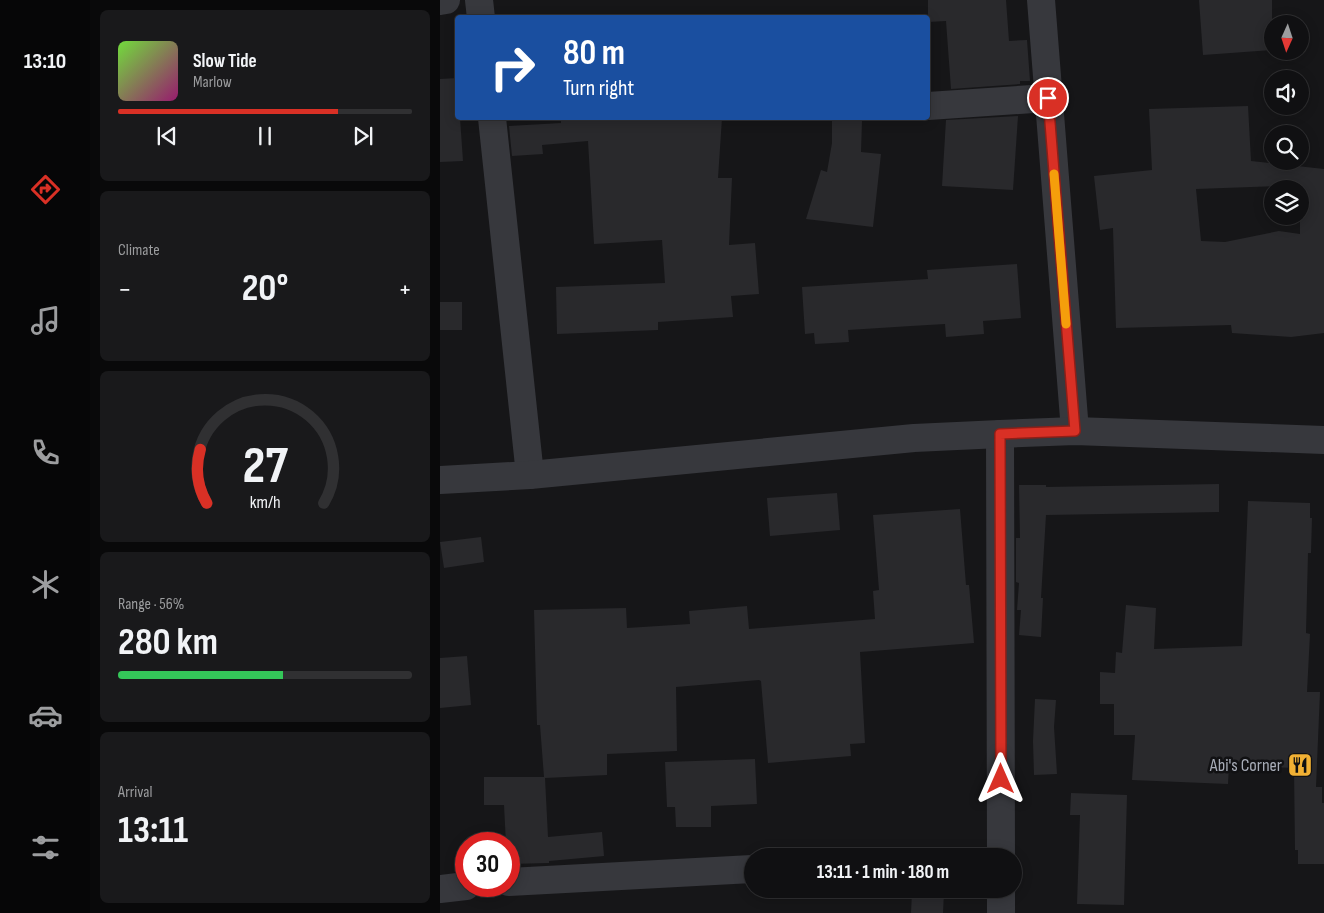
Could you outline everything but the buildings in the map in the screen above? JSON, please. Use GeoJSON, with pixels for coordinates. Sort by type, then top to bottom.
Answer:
{"type":"FeatureCollection","features":[{"type":"Feature","properties":{"kind":"street"},"geometry":{"type":"LineString","coordinates":[[440,1],[446,0]]}},
{"type":"Feature","properties":{"kind":"street"},"geometry":{"type":"LineString","coordinates":[[479,0],[481,15]]}},
{"type":"Feature","properties":{"kind":"street"},"geometry":{"type":"LineString","coordinates":[[1041,0],[1075,431]]}},
{"type":"Feature","properties":{"kind":"street"},"geometry":{"type":"LineString","coordinates":[[930,106],[1048,98]]}},
{"type":"Feature","properties":{"kind":"street"},"geometry":{"type":"LineString","coordinates":[[492,120],[530,474]]}},
{"type":"Feature","properties":{"kind":"street"},"geometry":{"type":"LineString","coordinates":[[440,480],[530,474],[914,438],[1000,434],[1075,431],[1324,440]]}},
{"type":"Feature","properties":{"kind":"street"},"geometry":{"type":"LineString","coordinates":[[997,848],[1000,434]]}},
{"type":"Feature","properties":{"kind":"street"},"geometry":{"type":"LineString","coordinates":[[520,881],[744,869]]}},
{"type":"Feature","properties":{"kind":"street"},"geometry":{"type":"LineString","coordinates":[[440,889],[455,887]]}},
{"type":"Feature","properties":{"kind":"street"},"geometry":{"type":"LineString","coordinates":[[1001,898],[1001,913]]}},
{"type":"Feature","properties":{"kind":"slow traffic"},"geometry":{"type":"LineString","coordinates":[[1054,174],[1066,324]]}},
{"type":"Feature","properties":{"kind":"place","name":"Abi's Corner"},"geometry":{"type":"Point","coordinates":[1300,765]}},
{"type":"Feature","properties":{"kind":"route"},"geometry":{"type":"LineString","coordinates":[[1001,779],[1000,434],[1075,431],[1048,98]]}}]}
